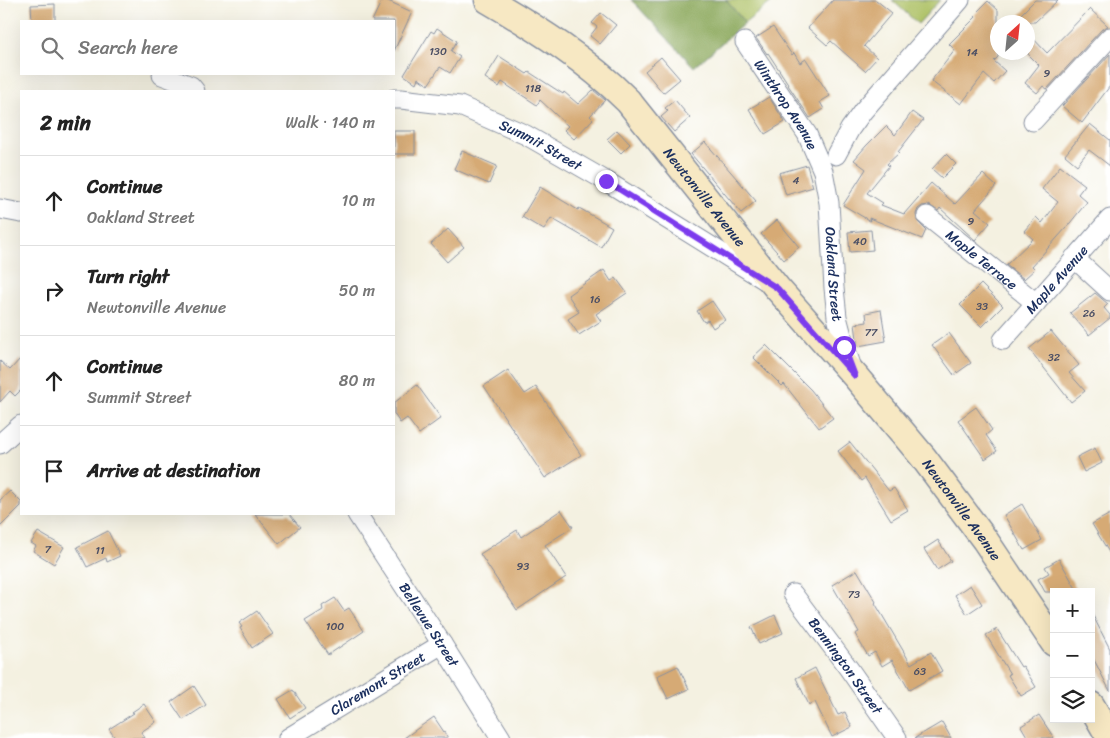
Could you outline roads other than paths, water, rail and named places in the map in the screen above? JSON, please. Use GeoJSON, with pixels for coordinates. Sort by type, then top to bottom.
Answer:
{"type":"FeatureCollection","features":[{"type":"Feature","properties":{"kind":"main road","name":"Newtonville Avenue"},"geometry":{"type":"LineString","coordinates":[[488,0],[526,22],[573,54],[610,83],[628,101],[777,288],[923,457],[956,499],[1050,637]]}},
{"type":"Feature","properties":{"kind":"main road"},"geometry":{"type":"LineString","coordinates":[[1095,712],[1110,738]]}},
{"type":"Feature","properties":{"kind":"street"},"geometry":{"type":"LineString","coordinates":[[836,155],[863,110],[960,0]]}},
{"type":"Feature","properties":{"kind":"street"},"geometry":{"type":"LineString","coordinates":[[1033,121],[1110,37]]}},
{"type":"Feature","properties":{"kind":"street","name":"Winthrop Avenue"},"geometry":{"type":"LineString","coordinates":[[745,42],[807,134],[823,171]]}},
{"type":"Feature","properties":{"kind":"street"},"geometry":{"type":"LineString","coordinates":[[162,75],[192,86],[195,90]]}},
{"type":"Feature","properties":{"kind":"street","name":"Summit Street"},"geometry":{"type":"LineString","coordinates":[[395,99],[401,98],[460,106],[526,135],[606,181],[777,288]]}},
{"type":"Feature","properties":{"kind":"street","name":"Oakland Street"},"geometry":{"type":"LineString","coordinates":[[823,171],[829,203],[837,317],[844,347],[855,376]]}},
{"type":"Feature","properties":{"kind":"street"},"geometry":{"type":"LineString","coordinates":[[0,209],[20,213]]}},
{"type":"Feature","properties":{"kind":"street","name":"Maple Terrace"},"geometry":{"type":"LineString","coordinates":[[927,216],[1036,303]]}},
{"type":"Feature","properties":{"kind":"street","name":"Maple Avenue"},"geometry":{"type":"LineString","coordinates":[[1003,340],[1110,219]]}},
{"type":"Feature","properties":{"kind":"street"},"geometry":{"type":"LineString","coordinates":[[1074,258],[1110,292]]}},
{"type":"Feature","properties":{"kind":"street"},"geometry":{"type":"LineString","coordinates":[[0,444],[20,426]]}},
{"type":"Feature","properties":{"kind":"street","name":"Bellevue Street"},"geometry":{"type":"LineString","coordinates":[[358,515],[501,738]]}},
{"type":"Feature","properties":{"kind":"street","name":"Bennington Street"},"geometry":{"type":"LineString","coordinates":[[793,594],[897,738]]}},
{"type":"Feature","properties":{"kind":"street","name":"Claremont Street"},"geometry":{"type":"LineString","coordinates":[[288,738],[442,644]]}}]}
